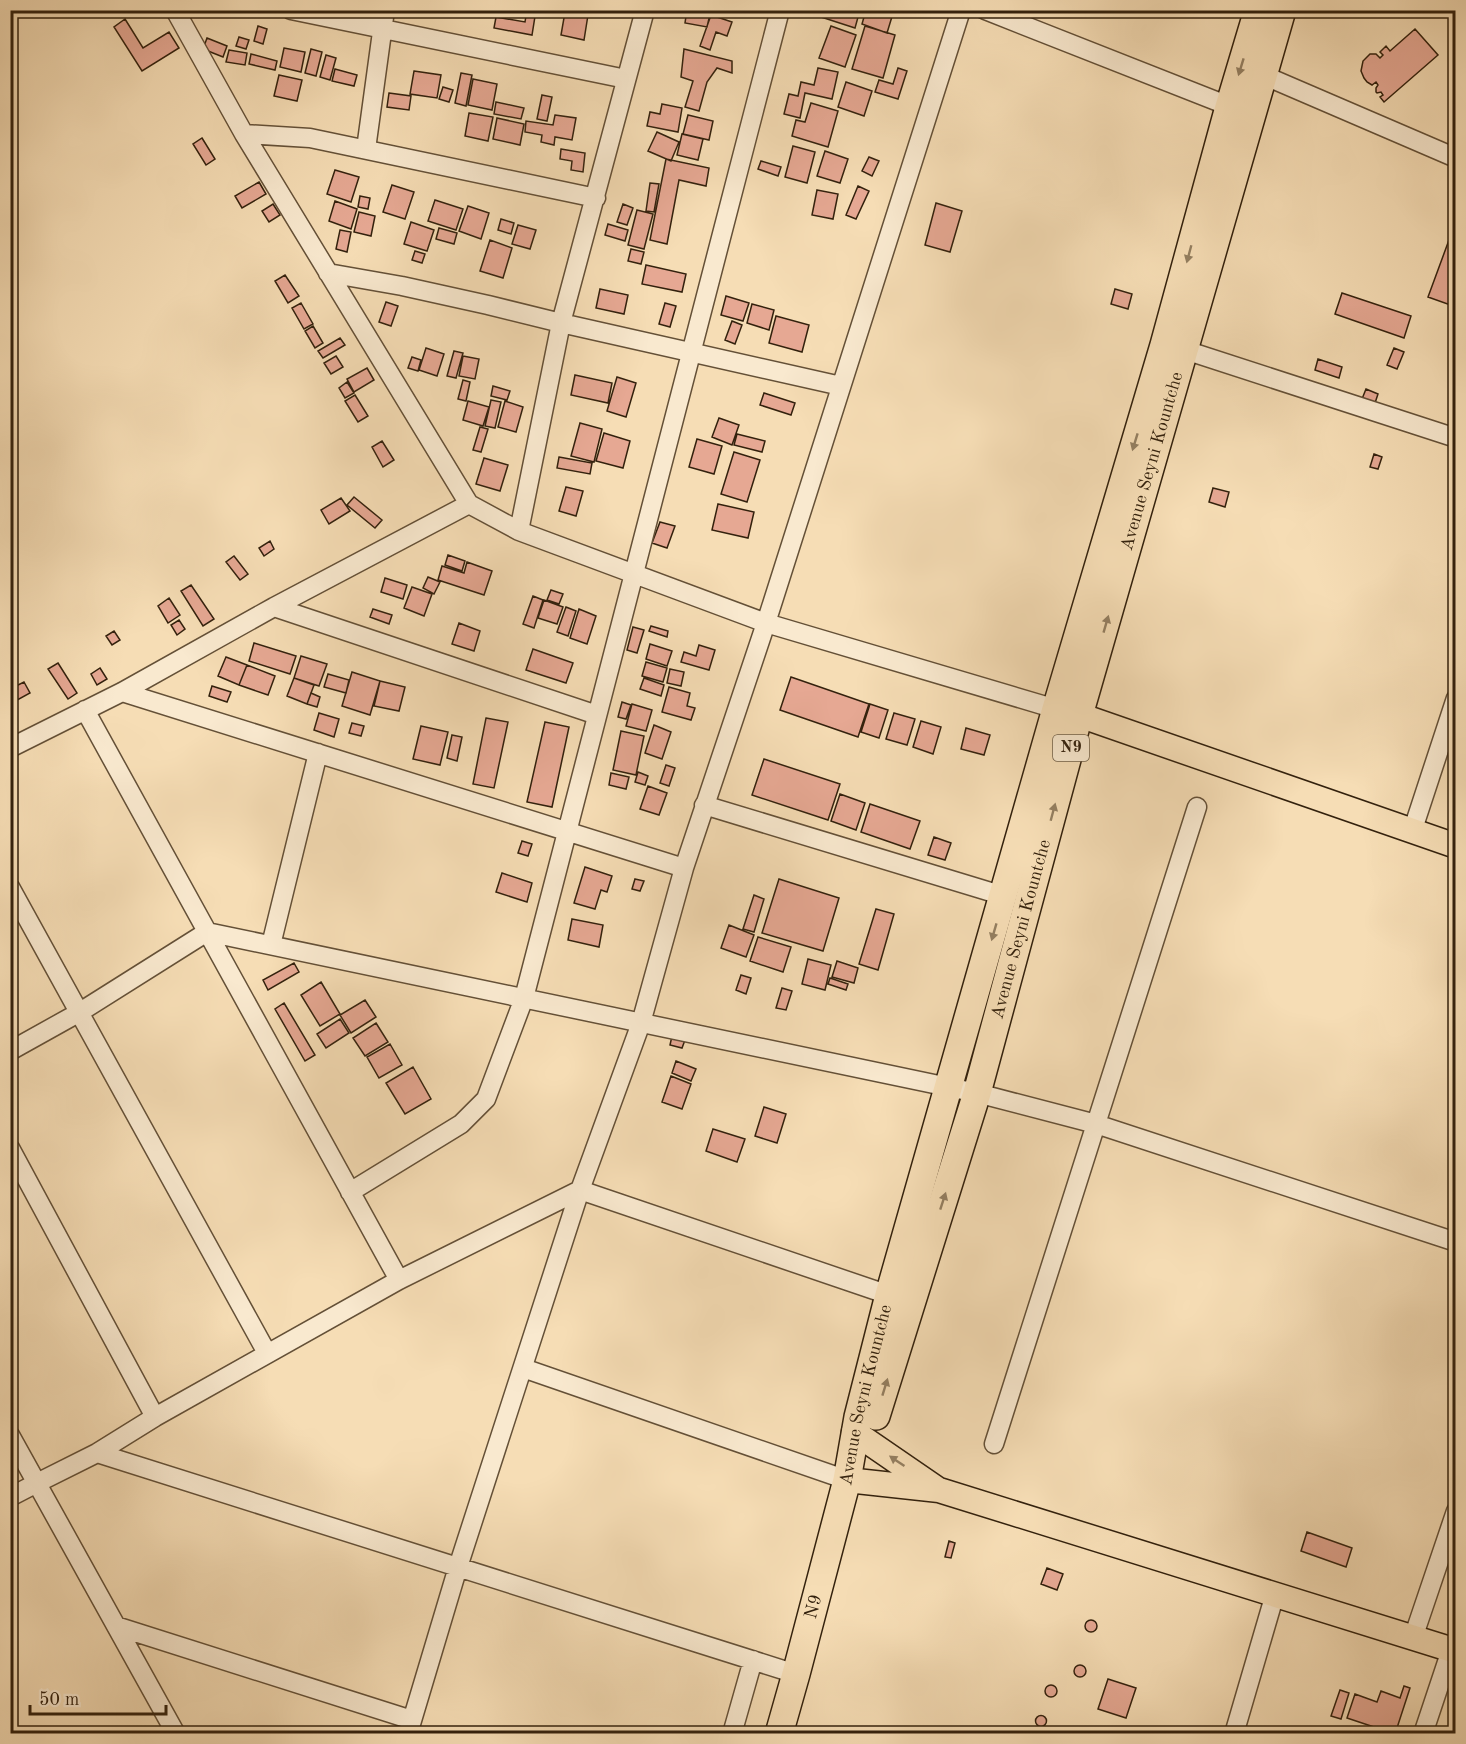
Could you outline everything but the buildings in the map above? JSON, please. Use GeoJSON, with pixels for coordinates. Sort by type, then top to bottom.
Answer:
{"type":"FeatureCollection","features":[{"type":"Feature","properties":{"kind":"highway","name":"Avenue Seyni Kountche"},"geometry":{"type":"LineString","coordinates":[[861,1436],[889,1295],[1004,896],[1068,712],[1185,350],[1240,110],[1258,10]]}},
{"type":"Feature","properties":{"kind":"highway","name":"Avenue Seyni Kountche"},"geometry":{"type":"LineString","coordinates":[[847,1480],[977,1093],[1068,712],[1164,345],[1240,110],[1263,75],[1282,10]]}},
{"type":"Feature","properties":{"kind":"highway","name":"N9"},"geometry":{"type":"LineString","coordinates":[[779,1734],[847,1480]]}},
{"type":"Feature","properties":{"kind":"main road"},"geometry":{"type":"LineString","coordinates":[[1068,712],[1455,846]]}},
{"type":"Feature","properties":{"kind":"main road"},"geometry":{"type":"LineString","coordinates":[[861,1436],[939,1490]]}},
{"type":"Feature","properties":{"kind":"main road"},"geometry":{"type":"LineString","coordinates":[[847,1480],[939,1490],[1453,1650]]}},
{"type":"Feature","properties":{"kind":"street"},"geometry":{"type":"LineString","coordinates":[[175,10],[244,134],[469,504],[519,531],[765,623],[1068,712]]}},
{"type":"Feature","properties":{"kind":"street"},"geometry":{"type":"LineString","coordinates":[[291,10],[626,79]]}},
{"type":"Feature","properties":{"kind":"street"},"geometry":{"type":"LineString","coordinates":[[366,149],[386,10]]}},
{"type":"Feature","properties":{"kind":"street"},"geometry":{"type":"LineString","coordinates":[[519,531],[561,323],[645,10]]}},
{"type":"Feature","properties":{"kind":"street"},"geometry":{"type":"LineString","coordinates":[[350,1192],[460,1124],[486,1099],[524,998],[780,10]]}},
{"type":"Feature","properties":{"kind":"street"},"geometry":{"type":"LineString","coordinates":[[116,1626],[410,1727],[458,1567],[580,1190],[641,1023],[684,867],[765,623],[961,10]]}},
{"type":"Feature","properties":{"kind":"street"},"geometry":{"type":"LineString","coordinates":[[985,10],[1240,110]]}},
{"type":"Feature","properties":{"kind":"street"},"geometry":{"type":"LineString","coordinates":[[1263,75],[1455,158]]}},
{"type":"Feature","properties":{"kind":"street"},"geometry":{"type":"LineString","coordinates":[[244,134],[310,138],[596,198]]}},
{"type":"Feature","properties":{"kind":"street"},"geometry":{"type":"LineString","coordinates":[[328,273],[413,289],[841,386]]}},
{"type":"Feature","properties":{"kind":"street"},"geometry":{"type":"LineString","coordinates":[[1185,350],[1455,438]]}},
{"type":"Feature","properties":{"kind":"street"},"geometry":{"type":"LineString","coordinates":[[10,748],[122,692],[274,607],[469,504]]}},
{"type":"Feature","properties":{"kind":"street"},"geometry":{"type":"LineString","coordinates":[[274,607],[597,715]]}},
{"type":"Feature","properties":{"kind":"street"},"geometry":{"type":"LineString","coordinates":[[122,692],[684,867]]}},
{"type":"Feature","properties":{"kind":"street"},"geometry":{"type":"LineString","coordinates":[[1412,832],[1455,698]]}},
{"type":"Feature","properties":{"kind":"street"},"geometry":{"type":"LineString","coordinates":[[85,710],[399,1280]]}},
{"type":"Feature","properties":{"kind":"street"},"geometry":{"type":"LineString","coordinates":[[271,945],[318,753]]}},
{"type":"Feature","properties":{"kind":"street"},"geometry":{"type":"LineString","coordinates":[[704,805],[1004,896]]}},
{"type":"Feature","properties":{"kind":"street"},"geometry":{"type":"LineString","coordinates":[[994,1444],[1197,807]]}},
{"type":"Feature","properties":{"kind":"street"},"geometry":{"type":"LineString","coordinates":[[10,886],[267,1353]]}},
{"type":"Feature","properties":{"kind":"street"},"geometry":{"type":"LineString","coordinates":[[10,1051],[80,1012],[207,932],[977,1093],[1096,1124],[1455,1242]]}},
{"type":"Feature","properties":{"kind":"street"},"geometry":{"type":"LineString","coordinates":[[10,1148],[155,1417]]}},
{"type":"Feature","properties":{"kind":"street"},"geometry":{"type":"LineString","coordinates":[[10,1497],[97,1453],[155,1417],[399,1280],[580,1190],[889,1295]]}},
{"type":"Feature","properties":{"kind":"street"},"geometry":{"type":"LineString","coordinates":[[523,1368],[847,1480]]}},
{"type":"Feature","properties":{"kind":"street"},"geometry":{"type":"LineString","coordinates":[[10,1435],[176,1734]]}},
{"type":"Feature","properties":{"kind":"street"},"geometry":{"type":"LineString","coordinates":[[97,1453],[796,1674]]}},
{"type":"Feature","properties":{"kind":"street"},"geometry":{"type":"LineString","coordinates":[[1413,1638],[1455,1511]]}},
{"type":"Feature","properties":{"kind":"street"},"geometry":{"type":"LineString","coordinates":[[1234,1734],[1275,1594]]}},
{"type":"Feature","properties":{"kind":"street"},"geometry":{"type":"LineString","coordinates":[[1424,1734],[1453,1650]]}},
{"type":"Feature","properties":{"kind":"street"},"geometry":{"type":"LineString","coordinates":[[732,1734],[753,1660]]}}]}
